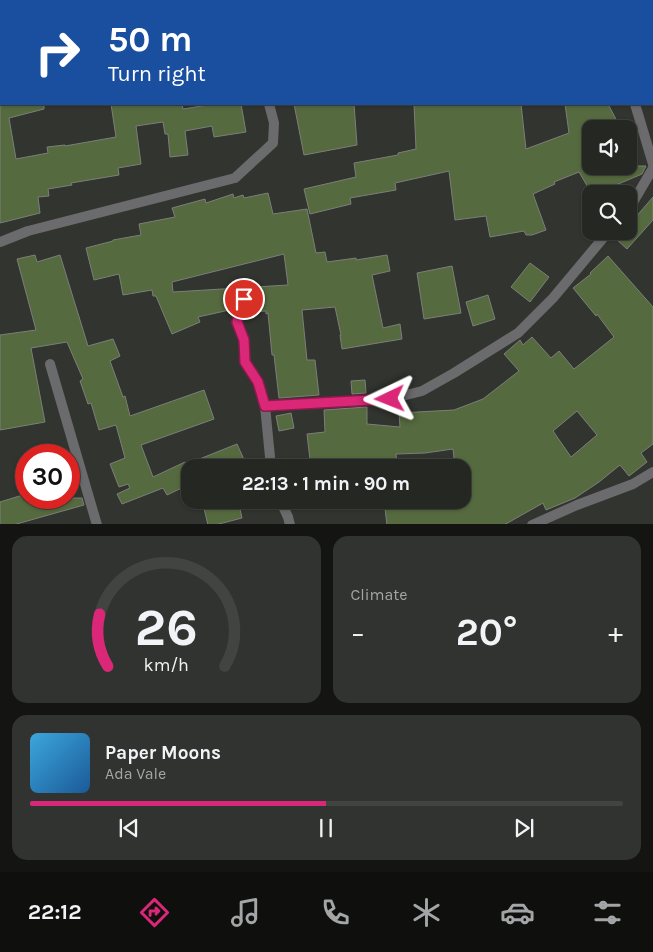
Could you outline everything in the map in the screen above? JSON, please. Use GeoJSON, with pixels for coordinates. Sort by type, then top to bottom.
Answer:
{"type":"FeatureCollection","features":[{"type":"Feature","properties":{"kind":"street"},"geometry":{"type":"LineString","coordinates":[[0,242],[28,232],[235,178],[273,143],[274,123],[269,105]]}},
{"type":"Feature","properties":{"kind":"street"},"geometry":{"type":"LineString","coordinates":[[635,105],[653,164]]}},
{"type":"Feature","properties":{"kind":"street"},"geometry":{"type":"LineString","coordinates":[[637,195],[653,168]]}},
{"type":"Feature","properties":{"kind":"street"},"geometry":{"type":"LineString","coordinates":[[265,406],[390,399],[422,391],[518,333],[553,298],[601,240]]}},
{"type":"Feature","properties":{"kind":"street"},"geometry":{"type":"LineString","coordinates":[[244,299],[237,322],[244,340],[245,362],[258,382],[265,406],[270,459]]}},
{"type":"Feature","properties":{"kind":"street"},"geometry":{"type":"LineString","coordinates":[[50,364],[97,524]]}},
{"type":"Feature","properties":{"kind":"street"},"geometry":{"type":"LineString","coordinates":[[532,524],[633,484],[653,472]]}},
{"type":"Feature","properties":{"kind":"street"},"geometry":{"type":"LineString","coordinates":[[284,509],[290,524]]}},
{"type":"Feature","properties":{"kind":"building"},"geometry":{"type":"Polygon","coordinates":[[[0,105],[44,105],[44,109],[9,118],[16,159],[48,153],[47,147],[65,146],[116,137],[111,105],[182,105],[183,109],[208,105],[241,105],[246,132],[214,137],[212,126],[185,131],[188,155],[170,157],[168,134],[165,134],[163,122],[136,126],[141,164],[118,168],[119,175],[48,189],[49,196],[38,197],[40,213],[0,223],[0,105]]]}},
{"type":"Feature","properties":{"kind":"building"},"geometry":{"type":"Polygon","coordinates":[[[294,105],[354,105],[357,145],[304,155],[294,105]]]}},
{"type":"Feature","properties":{"kind":"building"},"geometry":{"type":"Polygon","coordinates":[[[414,105],[521,105],[526,149],[569,133],[565,105],[609,105],[616,120],[582,120],[582,175],[637,175],[637,166],[646,166],[642,174],[616,185],[587,185],[579,172],[554,182],[555,184],[533,194],[546,230],[532,235],[526,235],[524,231],[490,237],[486,216],[455,220],[449,171],[395,183],[396,190],[350,198],[351,204],[310,214],[304,189],[356,177],[354,163],[398,155],[398,153],[416,149],[414,105]]]}},
{"type":"Feature","properties":{"kind":"building"},"geometry":{"type":"Polygon","coordinates":[[[268,193],[273,214],[307,209],[316,253],[325,252],[327,262],[387,255],[390,271],[372,275],[383,328],[400,324],[402,339],[342,349],[335,307],[302,310],[307,360],[315,360],[319,395],[279,398],[268,313],[266,314],[266,311],[252,312],[251,305],[249,305],[250,297],[246,293],[239,294],[234,309],[198,317],[200,322],[172,334],[156,296],[153,296],[152,290],[123,295],[119,274],[94,280],[86,248],[113,240],[141,235],[139,224],[175,217],[172,208],[205,199],[206,203],[233,194],[234,198],[243,195],[244,198],[268,193]],[[284,254],[172,282],[173,292],[288,285],[284,254]]]}},
{"type":"Feature","properties":{"kind":"building"},"geometry":{"type":"Polygon","coordinates":[[[653,197],[653,220],[637,238],[637,216],[653,197]]]}},
{"type":"Feature","properties":{"kind":"building"},"geometry":{"type":"Polygon","coordinates":[[[617,240],[635,240],[627,249],[617,240]]]}},
{"type":"Feature","properties":{"kind":"building"},"geometry":{"type":"Polygon","coordinates":[[[35,255],[37,262],[60,255],[88,346],[113,339],[120,356],[110,361],[123,397],[125,396],[130,416],[204,390],[214,419],[141,445],[153,477],[181,464],[181,488],[167,495],[163,488],[122,504],[117,494],[130,488],[128,484],[119,487],[110,464],[125,458],[116,425],[99,430],[91,403],[88,404],[80,381],[83,379],[67,342],[31,348],[45,422],[0,430],[0,335],[36,330],[17,259],[35,255]]]}},
{"type":"Feature","properties":{"kind":"building"},"geometry":{"type":"Polygon","coordinates":[[[608,256],[653,307],[653,444],[641,453],[647,462],[629,476],[620,465],[575,498],[546,510],[543,503],[506,524],[387,524],[385,509],[471,509],[471,459],[454,459],[453,449],[425,453],[396,454],[396,459],[310,459],[307,434],[325,432],[324,410],[367,407],[367,424],[400,427],[399,413],[454,410],[483,399],[519,371],[504,354],[520,340],[523,345],[532,337],[551,358],[559,351],[574,369],[614,337],[597,314],[596,316],[573,288],[591,274],[608,256]],[[577,411],[553,431],[571,457],[597,435],[577,411]]]}},
{"type":"Feature","properties":{"kind":"building"},"geometry":{"type":"Polygon","coordinates":[[[530,263],[549,277],[530,302],[511,287],[530,263]]]}},
{"type":"Feature","properties":{"kind":"building"},"geometry":{"type":"Polygon","coordinates":[[[452,266],[461,313],[424,319],[417,273],[452,266]]]}},
{"type":"Feature","properties":{"kind":"building"},"geometry":{"type":"Polygon","coordinates":[[[488,295],[495,319],[473,326],[466,302],[488,295]]]}},
{"type":"Feature","properties":{"kind":"building"},"geometry":{"type":"Polygon","coordinates":[[[365,380],[366,393],[352,394],[351,381],[365,380]]]}},
{"type":"Feature","properties":{"kind":"building"},"geometry":{"type":"Polygon","coordinates":[[[291,413],[294,428],[279,431],[276,416],[291,413]]]}},
{"type":"Feature","properties":{"kind":"building"},"geometry":{"type":"Polygon","coordinates":[[[237,444],[244,459],[200,459],[237,444]]]}},
{"type":"Feature","properties":{"kind":"building"},"geometry":{"type":"Polygon","coordinates":[[[15,497],[15,509],[70,509],[17,524],[0,524],[0,502],[15,497]]]}},
{"type":"Feature","properties":{"kind":"building"},"geometry":{"type":"Polygon","coordinates":[[[80,498],[82,498],[84,505],[80,506],[80,498]]]}},
{"type":"Feature","properties":{"kind":"building"},"geometry":{"type":"Polygon","coordinates":[[[204,509],[240,509],[242,518],[219,524],[208,524],[204,509]]]}},
{"type":"Feature","properties":{"kind":"route"},"geometry":{"type":"LineString","coordinates":[[244,299],[237,322],[244,340],[245,362],[258,382],[265,406],[390,399]]}}]}
